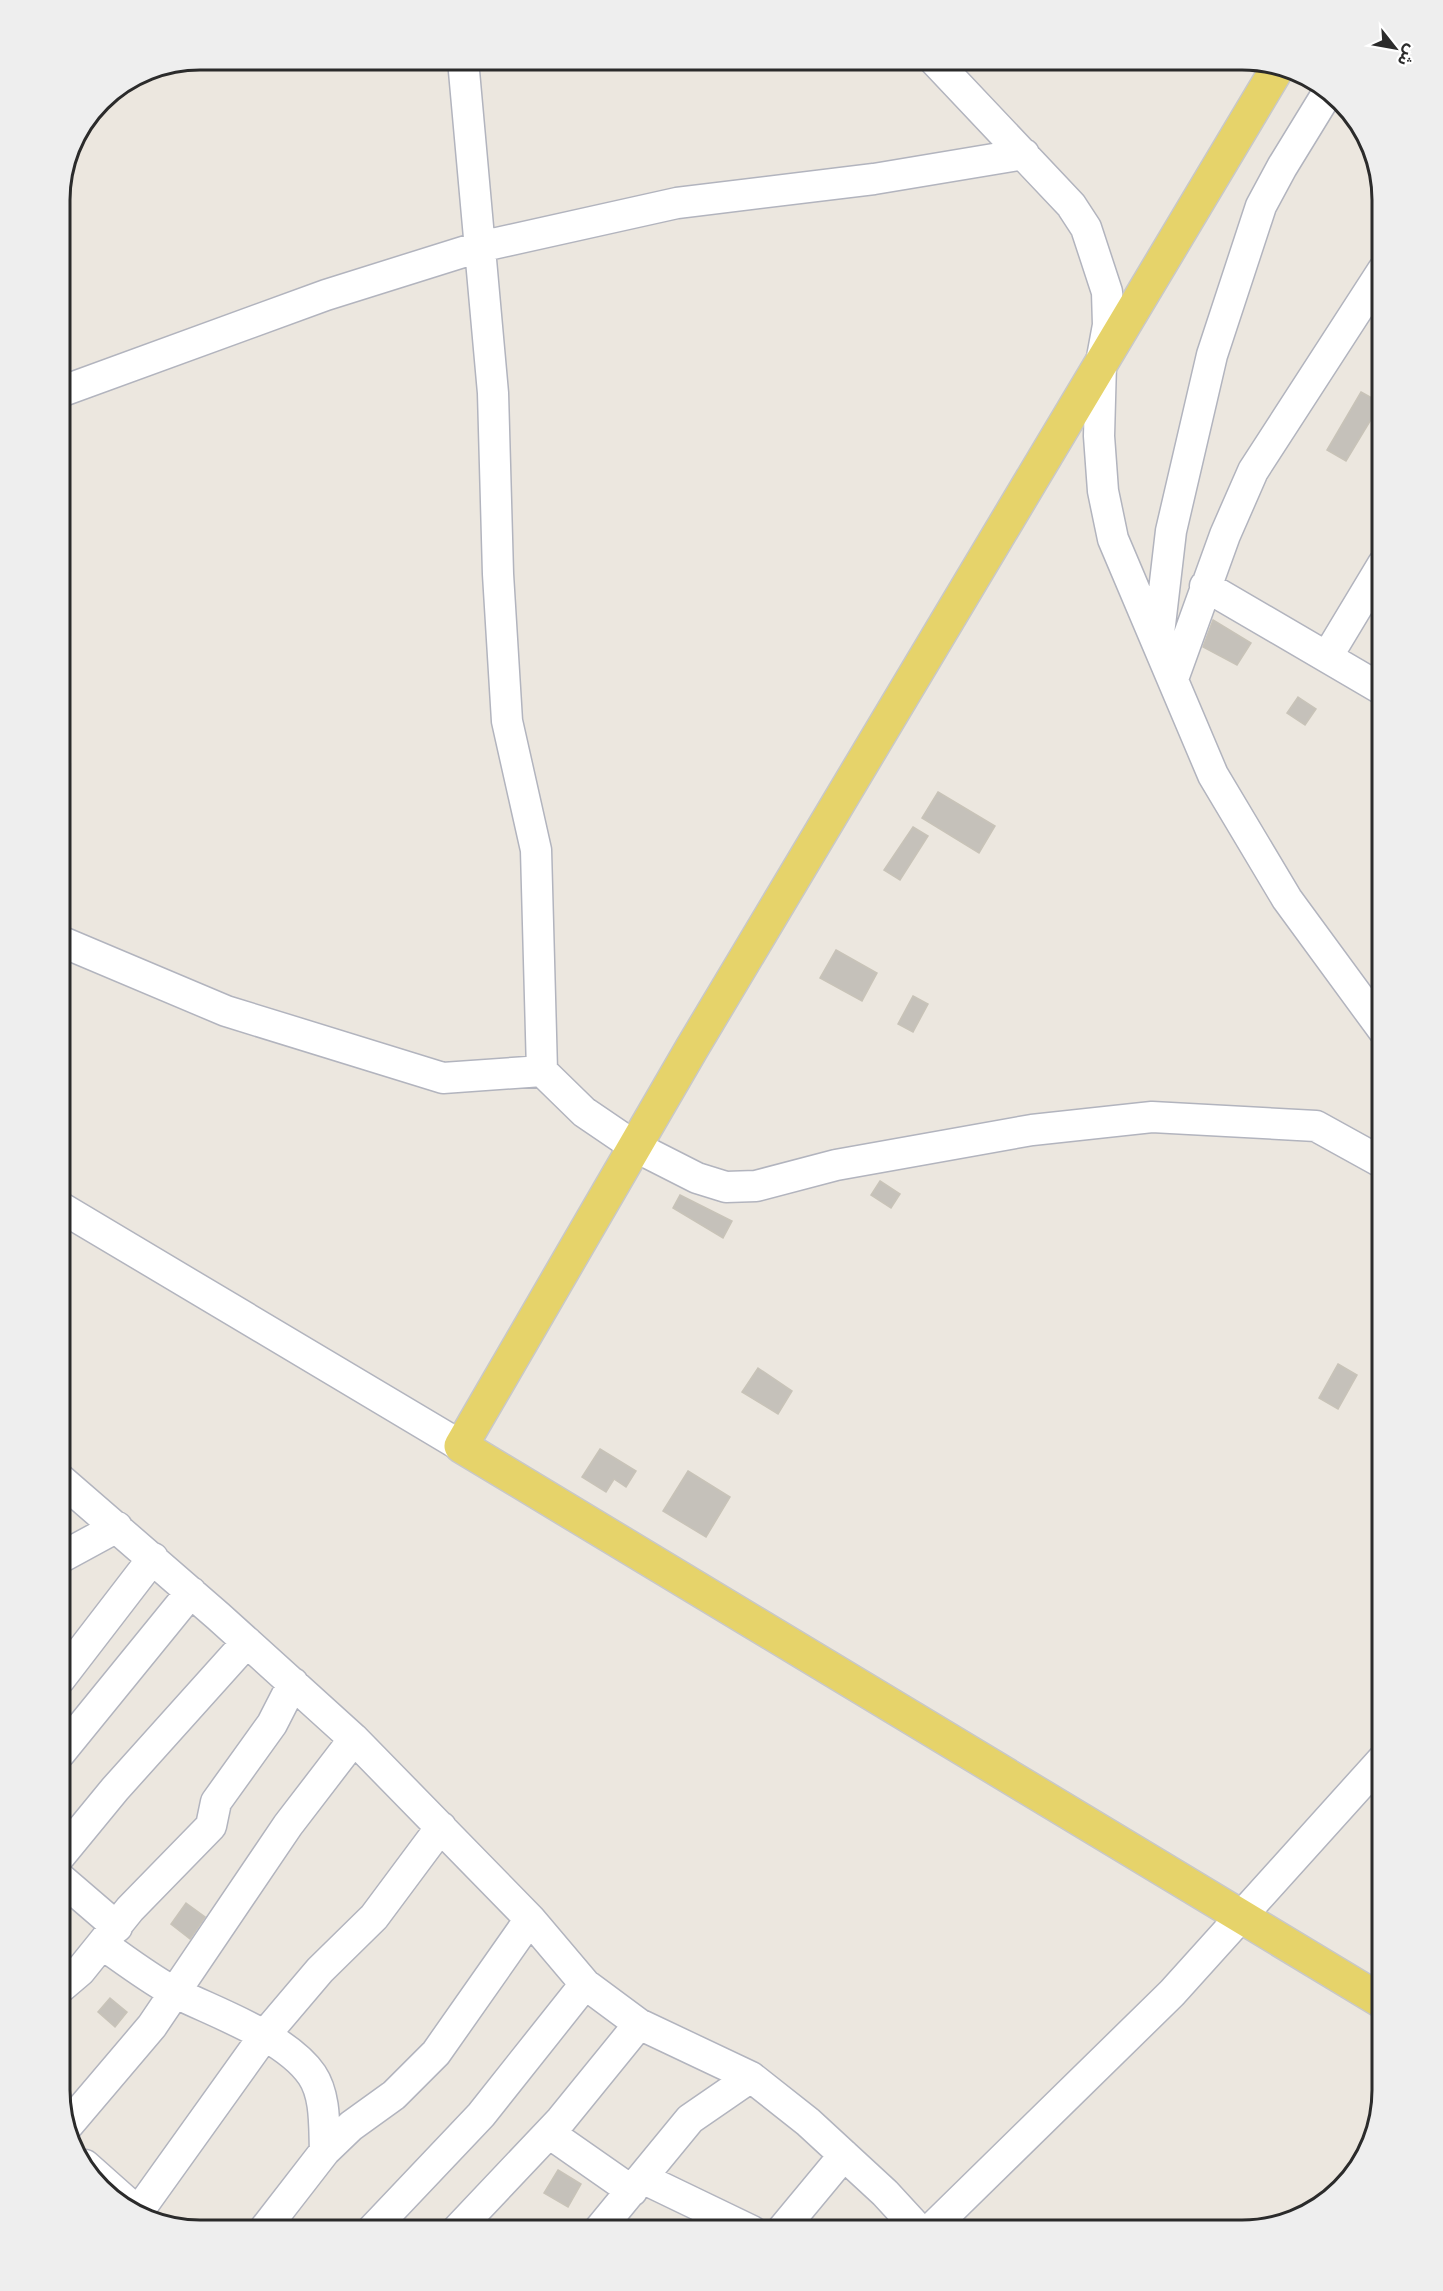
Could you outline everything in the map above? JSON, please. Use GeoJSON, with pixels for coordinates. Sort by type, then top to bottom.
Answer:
{"type":"FeatureCollection","features":[{"type":"Feature","properties":{"kind":"main road"},"geometry":{"type":"LineString","coordinates":[[1274,74],[634,1146],[461,1446],[1372,1995]]}},
{"type":"Feature","properties":{"kind":"street"},"geometry":{"type":"LineString","coordinates":[[464,70],[493,393],[498,573],[507,721],[536,850],[542,1071],[584,1112],[634,1146],[697,1179],[726,1186],[756,1186],[836,1165],[1020,1132],[1152,1117],[1316,1126],[1372,1157]]}},
{"type":"Feature","properties":{"kind":"street"},"geometry":{"type":"LineString","coordinates":[[944,71],[1071,205],[1086,228],[1099,261],[1107,292],[1108,326],[1101,363],[1099,436],[1107,510],[1113,539],[1213,775],[1287,899],[1372,1012]]}},
{"type":"Feature","properties":{"kind":"street"},"geometry":{"type":"LineString","coordinates":[[1158,646],[1171,531],[1212,355],[1261,206],[1324,99]]}},
{"type":"Feature","properties":{"kind":"street"},"geometry":{"type":"LineString","coordinates":[[71,388],[326,295],[479,247],[677,203],[874,179],[1024,154]]}},
{"type":"Feature","properties":{"kind":"street"},"geometry":{"type":"LineString","coordinates":[[1173,679],[1204,586],[1253,471],[1372,287]]}},
{"type":"Feature","properties":{"kind":"street"},"geometry":{"type":"LineString","coordinates":[[1328,657],[1372,583]]}},
{"type":"Feature","properties":{"kind":"street"},"geometry":{"type":"LineString","coordinates":[[1204,586],[1372,683]]}},
{"type":"Feature","properties":{"kind":"street"},"geometry":{"type":"LineString","coordinates":[[71,945],[226,1011],[443,1078],[542,1071]]}},
{"type":"Feature","properties":{"kind":"street"},"geometry":{"type":"LineString","coordinates":[[70,1213],[461,1446]]}},
{"type":"Feature","properties":{"kind":"street"},"geometry":{"type":"LineString","coordinates":[[70,1488],[153,1558],[354,1739],[530,1919],[585,1984],[639,2024],[751,2077],[844,2156],[885,2193],[910,2220]]}},
{"type":"Feature","properties":{"kind":"street"},"geometry":{"type":"LineString","coordinates":[[70,1552],[117,1527]]}},
{"type":"Feature","properties":{"kind":"street"},"geometry":{"type":"LineString","coordinates":[[70,1667],[153,1558]]}},
{"type":"Feature","properties":{"kind":"street"},"geometry":{"type":"LineString","coordinates":[[70,1740],[191,1592]]}},
{"type":"Feature","properties":{"kind":"street"},"geometry":{"type":"LineString","coordinates":[[70,1844],[115,1789],[247,1642]]}},
{"type":"Feature","properties":{"kind":"street"},"geometry":{"type":"LineString","coordinates":[[70,1979],[110,1936],[130,1909],[211,1826],[216,1802],[272,1725],[293,1683]]}},
{"type":"Feature","properties":{"kind":"street"},"geometry":{"type":"LineString","coordinates":[[74,2119],[152,2026],[288,1825],[354,1739]]}},
{"type":"Feature","properties":{"kind":"street"},"geometry":{"type":"LineString","coordinates":[[940,2220],[1172,1993],[1372,1771]]}},
{"type":"Feature","properties":{"kind":"street"},"geometry":{"type":"LineString","coordinates":[[137,2204],[264,2036],[320,1970],[374,1917],[441,1827]]}},
{"type":"Feature","properties":{"kind":"street"},"geometry":{"type":"LineString","coordinates":[[70,1890],[110,1936],[174,1992],[264,2036],[301,2062],[312,2076],[323,2113],[325,2151]]}},
{"type":"Feature","properties":{"kind":"street"},"geometry":{"type":"LineString","coordinates":[[272,2220],[325,2151],[351,2126],[394,2095],[436,2053],[530,1919]]}},
{"type":"Feature","properties":{"kind":"street"},"geometry":{"type":"LineString","coordinates":[[381,2220],[481,2115],[585,1984]]}},
{"type":"Feature","properties":{"kind":"street"},"geometry":{"type":"LineString","coordinates":[[466,2220],[549,2133],[639,2024]]}},
{"type":"Feature","properties":{"kind":"street"},"geometry":{"type":"LineString","coordinates":[[607,2220],[690,2119],[751,2077]]}},
{"type":"Feature","properties":{"kind":"street"},"geometry":{"type":"LineString","coordinates":[[549,2133],[637,2185],[724,2220]]}},
{"type":"Feature","properties":{"kind":"street"},"geometry":{"type":"LineString","coordinates":[[789,2220],[844,2156]]}},
{"type":"Feature","properties":{"kind":"building"},"geometry":{"type":"Polygon","coordinates":[[[1361,392],[1372,398],[1372,418],[1346,461],[1327,450],[1361,392]]]}},
{"type":"Feature","properties":{"kind":"building"},"geometry":{"type":"Polygon","coordinates":[[[1213,620],[1251,643],[1237,665],[1203,647],[1213,620]]]}},
{"type":"Feature","properties":{"kind":"building"},"geometry":{"type":"Polygon","coordinates":[[[1298,697],[1316,709],[1305,725],[1287,713],[1298,697]]]}},
{"type":"Feature","properties":{"kind":"building"},"geometry":{"type":"Polygon","coordinates":[[[938,792],[995,826],[979,853],[922,818],[938,792]]]}},
{"type":"Feature","properties":{"kind":"building"},"geometry":{"type":"Polygon","coordinates":[[[913,827],[928,836],[900,880],[884,870],[913,827]]]}},
{"type":"Feature","properties":{"kind":"building"},"geometry":{"type":"Polygon","coordinates":[[[836,950],[877,973],[862,1001],[820,978],[836,950]]]}},
{"type":"Feature","properties":{"kind":"building"},"geometry":{"type":"Polygon","coordinates":[[[913,996],[928,1004],[913,1032],[898,1024],[913,996]]]}},
{"type":"Feature","properties":{"kind":"building"},"geometry":{"type":"Polygon","coordinates":[[[880,1181],[900,1194],[891,1208],[871,1195],[880,1181]]]}},
{"type":"Feature","properties":{"kind":"building"},"geometry":{"type":"Polygon","coordinates":[[[680,1195],[732,1221],[723,1238],[673,1208],[680,1195]]]}},
{"type":"Feature","properties":{"kind":"building"},"geometry":{"type":"Polygon","coordinates":[[[1338,1364],[1357,1375],[1338,1409],[1319,1398],[1338,1364]]]}},
{"type":"Feature","properties":{"kind":"building"},"geometry":{"type":"Polygon","coordinates":[[[758,1368],[792,1391],[778,1414],[742,1392],[758,1368]]]}},
{"type":"Feature","properties":{"kind":"building"},"geometry":{"type":"Polygon","coordinates":[[[600,1449],[636,1471],[626,1487],[614,1479],[606,1492],[582,1477],[600,1449]]]}},
{"type":"Feature","properties":{"kind":"building"},"geometry":{"type":"Polygon","coordinates":[[[688,1471],[730,1497],[706,1537],[663,1511],[688,1471]]]}},
{"type":"Feature","properties":{"kind":"building"},"geometry":{"type":"Polygon","coordinates":[[[186,1903],[205,1917],[190,1939],[171,1924],[186,1903]]]}},
{"type":"Feature","properties":{"kind":"building"},"geometry":{"type":"Polygon","coordinates":[[[110,1998],[127,2012],[115,2027],[98,2012],[110,1998]]]}},
{"type":"Feature","properties":{"kind":"building"},"geometry":{"type":"Polygon","coordinates":[[[558,2170],[581,2184],[568,2207],[544,2193],[558,2170]]]}}]}
